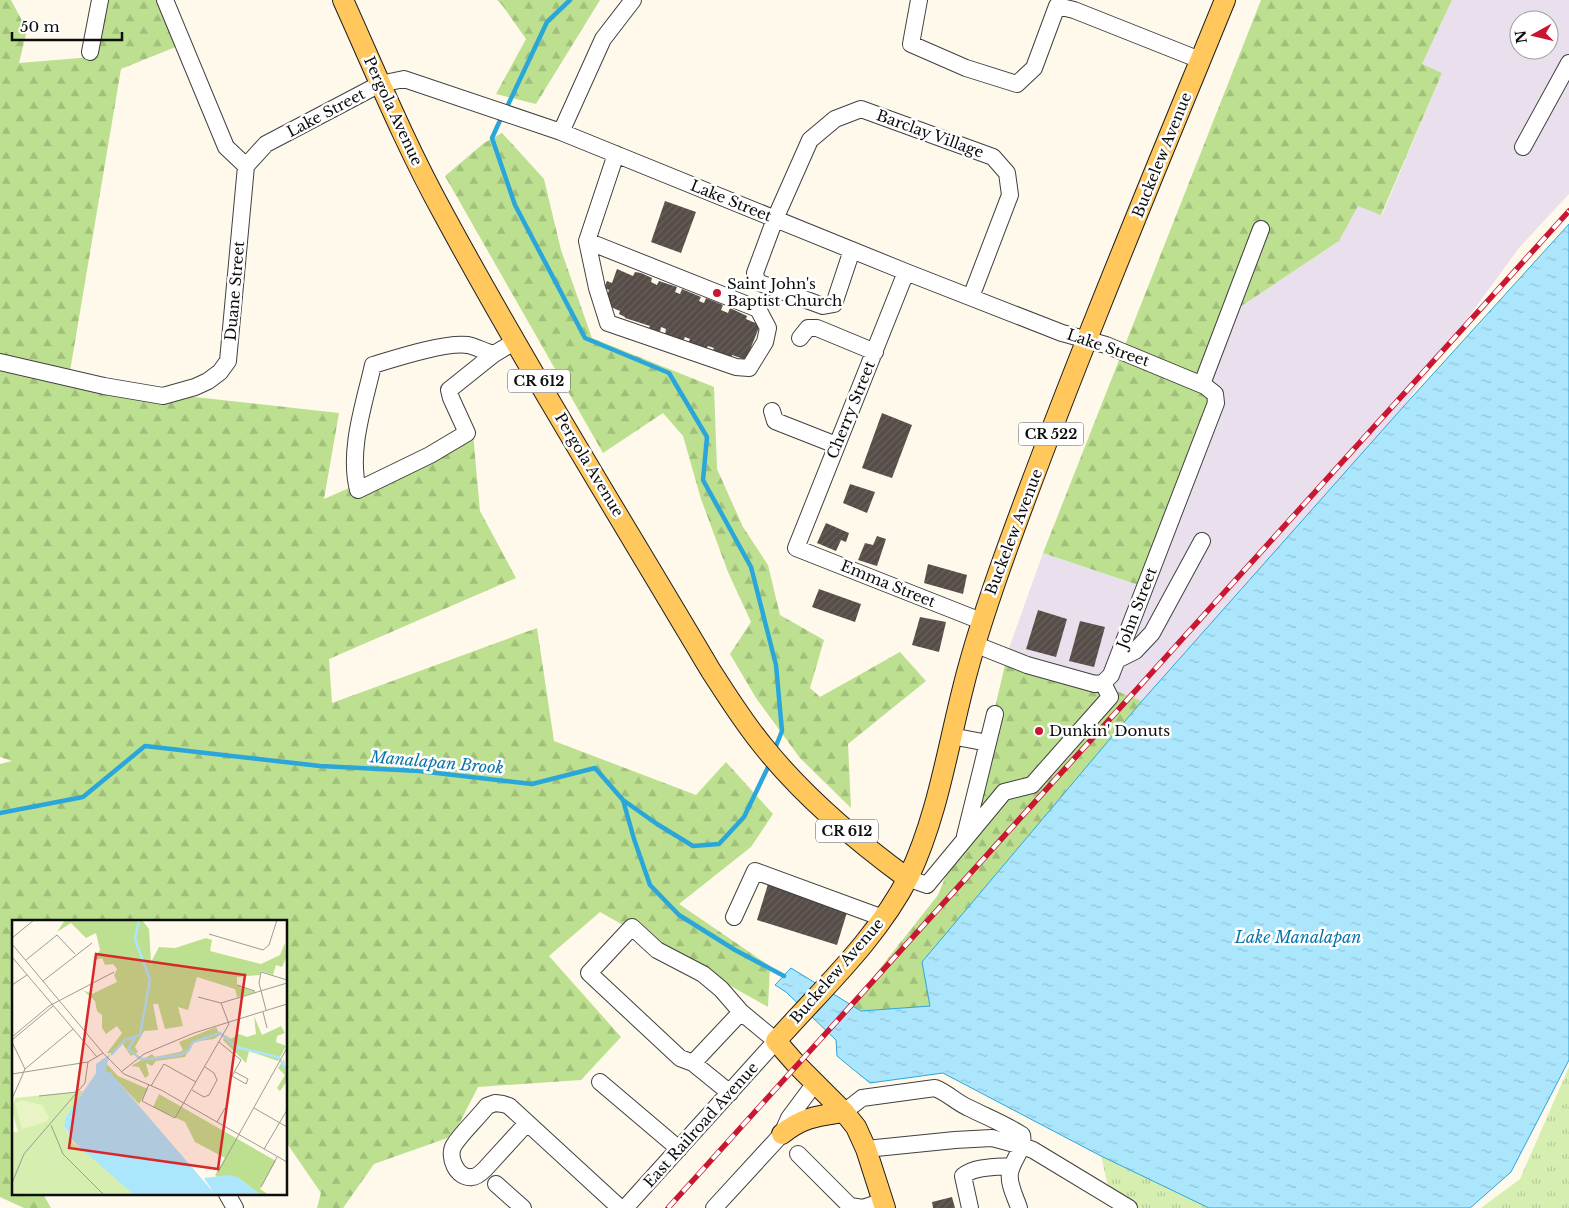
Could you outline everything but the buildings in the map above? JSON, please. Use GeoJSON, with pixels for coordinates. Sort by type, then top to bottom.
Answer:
{"type":"FeatureCollection","features":[{"type":"Feature","properties":{"kind":"main road","name":"Pergola Avenue"},"geometry":{"type":"LineString","coordinates":[[343,0],[403,134],[442,212],[711,671],[741,717],[791,778],[862,845],[907,878]]}},
{"type":"Feature","properties":{"kind":"main road","name":"Buckelew Avenue"},"geometry":{"type":"LineString","coordinates":[[776,1042],[854,955],[883,918],[907,878],[924,840],[981,621],[1088,338],[1225,0]]}},
{"type":"Feature","properties":{"kind":"main road"},"geometry":{"type":"LineString","coordinates":[[776,1042],[844,1112],[856,1127],[866,1149],[884,1204]]}},
{"type":"Feature","properties":{"kind":"main road"},"geometry":{"type":"LineString","coordinates":[[782,1134],[795,1124],[810,1118],[844,1112]]}},
{"type":"Feature","properties":{"kind":"street"},"geometry":{"type":"LineString","coordinates":[[90,52],[100,0]]}},
{"type":"Feature","properties":{"kind":"street"},"geometry":{"type":"LineString","coordinates":[[165,0],[226,147],[246,166]]}},
{"type":"Feature","properties":{"kind":"street"},"geometry":{"type":"LineString","coordinates":[[561,132],[603,39],[633,0]]}},
{"type":"Feature","properties":{"kind":"street"},"geometry":{"type":"LineString","coordinates":[[919,0],[911,44],[966,68],[1017,84],[1034,68],[1058,3],[1200,60]]}},
{"type":"Feature","properties":{"kind":"street"},"geometry":{"type":"LineString","coordinates":[[1523,147],[1569,63]]}},
{"type":"Feature","properties":{"kind":"street","name":"Lake Street"},"geometry":{"type":"LineString","coordinates":[[246,166],[266,144],[380,84],[404,78],[561,132],[906,272],[1062,332],[1088,338],[1202,384]]}},
{"type":"Feature","properties":{"kind":"street","name":"Barclay Village"},"geometry":{"type":"LineString","coordinates":[[852,250],[834,304],[823,306],[757,282],[755,273],[775,219],[810,140],[835,119],[861,109],[993,157],[1007,173],[1010,195],[971,297]]}},
{"type":"Feature","properties":{"kind":"street"},"geometry":{"type":"LineString","coordinates":[[587,241],[758,309],[768,328],[765,342],[749,368],[736,368],[608,324],[597,288],[587,241],[616,154]]}},
{"type":"Feature","properties":{"kind":"street","name":"Duane Street"},"geometry":{"type":"LineString","coordinates":[[0,362],[104,386],[163,396],[195,388],[208,382],[220,372],[228,361],[230,353],[246,166]]}},
{"type":"Feature","properties":{"kind":"street"},"geometry":{"type":"LineString","coordinates":[[1202,384],[1261,229]]}},
{"type":"Feature","properties":{"kind":"street","name":"Cherry Street"},"geometry":{"type":"LineString","coordinates":[[796,548],[906,272]]}},
{"type":"Feature","properties":{"kind":"street"},"geometry":{"type":"LineString","coordinates":[[800,338],[808,328],[817,328],[875,352]]}},
{"type":"Feature","properties":{"kind":"street"},"geometry":{"type":"LineString","coordinates":[[494,354],[470,346],[455,345],[373,364],[356,443],[354,475],[358,490],[430,455],[467,433],[449,390],[494,354],[516,341]]}},
{"type":"Feature","properties":{"kind":"street","name":"John Street"},"geometry":{"type":"LineString","coordinates":[[1103,683],[1111,676],[1216,404],[1215,394],[1202,384]]}},
{"type":"Feature","properties":{"kind":"street"},"geometry":{"type":"LineString","coordinates":[[772,411],[775,421],[836,445]]}},
{"type":"Feature","properties":{"kind":"street"},"geometry":{"type":"LineString","coordinates":[[1117,660],[1135,651],[1152,633],[1202,541]]}},
{"type":"Feature","properties":{"kind":"street","name":"Emma Street"},"geometry":{"type":"LineString","coordinates":[[796,548],[981,621]]}},
{"type":"Feature","properties":{"kind":"street"},"geometry":{"type":"LineString","coordinates":[[907,878],[927,886],[1004,792],[1032,786],[1110,697],[1103,683],[1095,684],[1028,665],[974,644]]}},
{"type":"Feature","properties":{"kind":"street"},"geometry":{"type":"LineString","coordinates":[[964,840],[995,714]]}},
{"type":"Feature","properties":{"kind":"street"},"geometry":{"type":"LineString","coordinates":[[951,736],[988,743]]}},
{"type":"Feature","properties":{"kind":"street"},"geometry":{"type":"LineString","coordinates":[[734,917],[755,871],[883,918]]}},
{"type":"Feature","properties":{"kind":"street"},"geometry":{"type":"LineString","coordinates":[[730,1093],[693,1063],[680,1058],[590,972],[632,926],[657,950],[704,974],[721,988],[741,1012],[776,1042]]}},
{"type":"Feature","properties":{"kind":"street"},"geometry":{"type":"LineString","coordinates":[[693,1063],[741,1012]]}},
{"type":"Feature","properties":{"kind":"street","name":"East Railroad Avenue"},"geometry":{"type":"LineString","coordinates":[[625,1208],[776,1042]]}},
{"type":"Feature","properties":{"kind":"street"},"geometry":{"type":"LineString","coordinates":[[600,1082],[679,1149]]}},
{"type":"Feature","properties":{"kind":"street"},"geometry":{"type":"LineString","coordinates":[[714,1208],[782,1134],[789,1118],[814,1083]]}},
{"type":"Feature","properties":{"kind":"street"},"geometry":{"type":"LineString","coordinates":[[844,1112],[862,1098],[935,1088],[943,1091],[968,1108],[1018,1132],[1022,1135],[1022,1146],[1012,1166],[1010,1178],[1019,1208]]}},
{"type":"Feature","properties":{"kind":"street"},"geometry":{"type":"LineString","coordinates":[[527,1123],[478,1175],[465,1176],[456,1169],[451,1156],[453,1146],[487,1106],[504,1104],[509,1106],[620,1208]]}},
{"type":"Feature","properties":{"kind":"street"},"geometry":{"type":"LineString","coordinates":[[866,1149],[992,1138],[1033,1150],[1110,1202],[1129,1208]]}},
{"type":"Feature","properties":{"kind":"street"},"geometry":{"type":"LineString","coordinates":[[798,1154],[850,1206],[863,1208],[884,1204]]}},
{"type":"Feature","properties":{"kind":"street"},"geometry":{"type":"LineString","coordinates":[[970,1208],[963,1176],[980,1170],[1012,1166]]}},
{"type":"Feature","properties":{"kind":"street"},"geometry":{"type":"LineString","coordinates":[[496,1184],[523,1208]]}},
{"type":"Feature","properties":{"kind":"street"},"geometry":{"type":"LineString","coordinates":[[228,1196],[235,1208]]}},
{"type":"Feature","properties":{"kind":"shaded area"},"geometry":{"type":"Polygon","coordinates":[[[1452,0],[1569,0],[1569,194],[1519,248],[1403,407],[1142,701],[1009,648],[1043,553],[1146,588],[1188,477],[1231,313],[1339,241],[1358,205],[1382,215],[1442,73],[1421,65],[1452,0]]]}},
{"type":"Feature","properties":{"kind":"green space"},"geometry":{"type":"Polygon","coordinates":[[[0,0],[11,0],[27,30],[19,63],[92,57],[103,0],[166,0],[183,44],[121,69],[68,383],[339,413],[324,499],[473,433],[480,511],[516,578],[329,659],[332,703],[537,628],[554,741],[696,795],[726,762],[773,814],[751,847],[679,904],[770,966],[768,1007],[600,912],[549,956],[621,1037],[581,1080],[478,1087],[453,1136],[374,1164],[343,1208],[317,1208],[321,1193],[288,1145],[288,920],[12,920],[12,1196],[44,1196],[51,1208],[24,1208],[0,1197],[0,764],[12,761],[0,757],[0,0]]]}},
{"type":"Feature","properties":{"kind":"green space"},"geometry":{"type":"Polygon","coordinates":[[[497,0],[600,0],[536,104],[496,94],[526,39],[497,0]]]}},
{"type":"Feature","properties":{"kind":"green space"},"geometry":{"type":"Polygon","coordinates":[[[1261,0],[1452,0],[1422,64],[1442,73],[1381,215],[1358,206],[1339,241],[1231,313],[1188,477],[1147,588],[1043,553],[1261,0]]]}},
{"type":"Feature","properties":{"kind":"green space"},"geometry":{"type":"Polygon","coordinates":[[[502,133],[544,179],[561,250],[592,338],[714,387],[717,469],[743,527],[768,565],[780,615],[824,640],[810,688],[820,697],[900,652],[926,681],[848,744],[851,808],[800,758],[756,698],[730,654],[751,622],[728,572],[701,499],[683,436],[663,413],[603,453],[445,176],[484,143],[502,133]]]}},
{"type":"Feature","properties":{"kind":"green space"},"geometry":{"type":"Polygon","coordinates":[[[1009,648],[1142,701],[922,962],[930,1006],[861,1011],[851,1005],[938,895],[968,822],[1009,648]]]}},
{"type":"Feature","properties":{"kind":"green space"},"geometry":{"type":"Polygon","coordinates":[[[1569,1067],[1569,1208],[1481,1208],[1520,1179],[1569,1067]]]}},
{"type":"Feature","properties":{"kind":"green space"},"geometry":{"type":"Polygon","coordinates":[[[1101,1156],[1209,1208],[1113,1208],[1101,1156]]]}},
{"type":"Feature","properties":{"kind":"water","name":"Lake Manalapan"},"geometry":{"type":"Polygon","coordinates":[[[1569,224],[1569,1060],[1511,1172],[1470,1208],[1209,1208],[1101,1156],[943,1073],[870,1083],[837,1056],[836,1040],[786,992],[775,985],[791,968],[861,1011],[930,1006],[922,962],[1142,701],[1403,407],[1569,224]]]}},
{"type":"Feature","properties":{"kind":"waterway"},"geometry":{"type":"LineString","coordinates":[[506,109],[547,22],[570,0]]}},
{"type":"Feature","properties":{"kind":"waterway"},"geometry":{"type":"LineString","coordinates":[[502,116],[492,138],[515,205],[585,338],[669,373],[707,437],[703,480],[751,567],[776,665],[782,731],[774,751]]}},
{"type":"Feature","properties":{"kind":"waterway","name":"Manalapan Brook"},"geometry":{"type":"LineString","coordinates":[[0,813],[83,797],[145,746],[320,766],[419,771],[532,784],[595,768],[623,800],[650,885],[679,915],[735,950],[784,976]]}},
{"type":"Feature","properties":{"kind":"waterway"},"geometry":{"type":"LineString","coordinates":[[623,800],[693,846],[719,844],[744,817],[770,763]]}},
{"type":"Feature","properties":{"kind":"railway"},"geometry":{"type":"LineString","coordinates":[[668,1208],[1569,211]]}},
{"type":"Feature","properties":{"kind":"place","name":"Saint John's Baptist Church"},"geometry":{"type":"Point","coordinates":[717,293]}},
{"type":"Feature","properties":{"kind":"place","name":"Dunkin' Donuts"},"geometry":{"type":"Point","coordinates":[1039,731]}}]}
